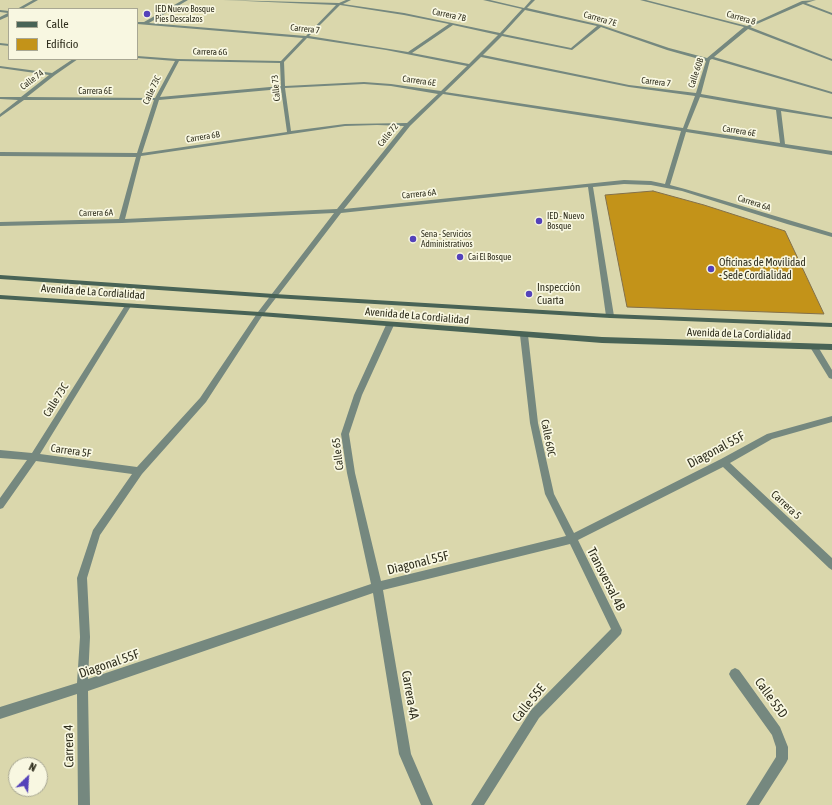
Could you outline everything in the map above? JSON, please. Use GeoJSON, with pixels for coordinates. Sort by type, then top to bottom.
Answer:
{"type":"FeatureCollection","features":[{"type":"Feature","properties":{"kind":"main road","name":"Avenida de La Cordialidad"},"geometry":{"type":"LineString","coordinates":[[0,277],[274,296],[610,316],[832,325]]}},
{"type":"Feature","properties":{"kind":"main road","name":"Avenida de La Cordialidad"},"geometry":{"type":"LineString","coordinates":[[0,297],[260,314],[524,335],[640,342],[832,347]]}},
{"type":"Feature","properties":{"kind":"street"},"geometry":{"type":"LineString","coordinates":[[21,8],[36,0]]}},
{"type":"Feature","properties":{"kind":"street"},"geometry":{"type":"LineString","coordinates":[[146,23],[186,0]]}},
{"type":"Feature","properties":{"kind":"street","name":"Carrera 7B"},"geometry":{"type":"LineString","coordinates":[[225,0],[339,4],[404,14],[572,49],[600,26]]}},
{"type":"Feature","properties":{"kind":"street","name":"Calle 73"},"geometry":{"type":"LineString","coordinates":[[289,132],[283,87],[282,62],[339,4],[349,0]]}},
{"type":"Feature","properties":{"kind":"street","name":"Carrera 7E"},"geometry":{"type":"LineString","coordinates":[[485,0],[600,26],[668,49],[709,59],[832,94]]}},
{"type":"Feature","properties":{"kind":"street","name":"Calle 72"},"geometry":{"type":"LineString","coordinates":[[139,470],[203,400],[260,314],[339,211],[408,125],[480,56],[533,0]]}},
{"type":"Feature","properties":{"kind":"street","name":"Carrera 8"},"geometry":{"type":"LineString","coordinates":[[642,0],[747,27],[832,60]]}},
{"type":"Feature","properties":{"kind":"street"},"geometry":{"type":"LineString","coordinates":[[796,0],[832,14]]}},
{"type":"Feature","properties":{"kind":"street","name":"Calle 60B"},"geometry":{"type":"LineString","coordinates":[[667,186],[709,59],[747,27],[803,2],[814,0]]}},
{"type":"Feature","properties":{"kind":"street","name":"Carrera 7"},"geometry":{"type":"LineString","coordinates":[[138,23],[306,37],[408,53],[469,65]]}},
{"type":"Feature","properties":{"kind":"street"},"geometry":{"type":"LineString","coordinates":[[408,53],[452,24]]}},
{"type":"Feature","properties":{"kind":"street","name":"Carrera 7"},"geometry":{"type":"LineString","coordinates":[[480,56],[629,86],[698,95],[832,118]]}},
{"type":"Feature","properties":{"kind":"street","name":"Carrera 6G"},"geometry":{"type":"LineString","coordinates":[[138,57],[178,60],[282,62]]}},
{"type":"Feature","properties":{"kind":"street","name":"Calle 74"},"geometry":{"type":"LineString","coordinates":[[0,116],[53,74],[74,60]]}},
{"type":"Feature","properties":{"kind":"street","name":"Calle 73C"},"geometry":{"type":"LineString","coordinates":[[122,222],[139,155],[157,99],[178,60]]}},
{"type":"Feature","properties":{"kind":"street"},"geometry":{"type":"LineString","coordinates":[[0,67],[53,74]]}},
{"type":"Feature","properties":{"kind":"street","name":"Carrera 6E"},"geometry":{"type":"LineString","coordinates":[[0,98],[157,99],[283,87],[364,83],[443,92],[832,153]]}},
{"type":"Feature","properties":{"kind":"street"},"geometry":{"type":"LineString","coordinates":[[778,109],[783,146]]}},
{"type":"Feature","properties":{"kind":"street","name":"Carrera 6B"},"geometry":{"type":"LineString","coordinates":[[0,154],[139,155],[345,125],[408,125]]}},
{"type":"Feature","properties":{"kind":"street","name":"Carrera 6A"},"geometry":{"type":"LineString","coordinates":[[0,224],[122,222],[339,211],[624,182],[667,186],[810,230],[832,235]]}},
{"type":"Feature","properties":{"kind":"street"},"geometry":{"type":"LineString","coordinates":[[590,185],[610,316]]}},
{"type":"Feature","properties":{"kind":"street","name":"Calle 73C"},"geometry":{"type":"LineString","coordinates":[[0,505],[34,457],[128,306]]}},
{"type":"Feature","properties":{"kind":"street","name":"Calle 65"},"geometry":{"type":"LineString","coordinates":[[377,587],[351,472],[345,434],[358,395],[390,325]]}},
{"type":"Feature","properties":{"kind":"street","name":"Calle 60C"},"geometry":{"type":"LineString","coordinates":[[524,335],[534,423],[542,460],[550,494],[571,539]]}},
{"type":"Feature","properties":{"kind":"street"},"geometry":{"type":"LineString","coordinates":[[814,347],[832,376]]}},
{"type":"Feature","properties":{"kind":"street","name":"Diagonal 55F"},"geometry":{"type":"LineString","coordinates":[[0,713],[82,687],[377,587],[571,539],[724,462],[770,436],[832,419]]}},
{"type":"Feature","properties":{"kind":"street","name":"Carrera 5F"},"geometry":{"type":"LineString","coordinates":[[0,454],[139,470]]}},
{"type":"Feature","properties":{"kind":"street","name":"Carrera 5"},"geometry":{"type":"LineString","coordinates":[[724,462],[832,564]]}},
{"type":"Feature","properties":{"kind":"street","name":"Carrera 4"},"geometry":{"type":"LineString","coordinates":[[84,805],[82,687],[85,637],[82,578],[96,533],[139,470]]}},
{"type":"Feature","properties":{"kind":"street","name":"Transversal 4B"},"geometry":{"type":"LineString","coordinates":[[571,539],[616,630]]}},
{"type":"Feature","properties":{"kind":"street","name":"Carrera 4A"},"geometry":{"type":"LineString","coordinates":[[377,587],[405,754],[427,805]]}},
{"type":"Feature","properties":{"kind":"street","name":"Calle 55E"},"geometry":{"type":"LineString","coordinates":[[477,805],[535,714],[616,630]]}},
{"type":"Feature","properties":{"kind":"street","name":"Calle 55D"},"geometry":{"type":"LineString","coordinates":[[735,674],[776,731],[782,747],[782,759],[752,805]]}},
{"type":"Feature","properties":{"kind":"building","name":"Oficinas de Movilidad - Sede Cordialidad"},"geometry":{"type":"Polygon","coordinates":[[[653,191],[704,205],[785,231],[824,314],[627,307],[605,195],[653,191]]]}},
{"type":"Feature","properties":{"kind":"place","name":"IED Nuevo Bosque Pies Descalzos"},"geometry":{"type":"Point","coordinates":[147,14]}},
{"type":"Feature","properties":{"kind":"place","name":"IED - Nuevo Bosque"},"geometry":{"type":"Point","coordinates":[539,221]}},
{"type":"Feature","properties":{"kind":"place","name":"Sena - Servicios Administrativos"},"geometry":{"type":"Point","coordinates":[413,239]}},
{"type":"Feature","properties":{"kind":"place","name":"Cai El Bosque"},"geometry":{"type":"Point","coordinates":[460,257]}},
{"type":"Feature","properties":{"kind":"place","name":"Oficinas de Movilidad - Sede Cordialidad"},"geometry":{"type":"Point","coordinates":[711,269]}},
{"type":"Feature","properties":{"kind":"place","name":"Inspección Cuarta"},"geometry":{"type":"Point","coordinates":[529,294]}}]}
